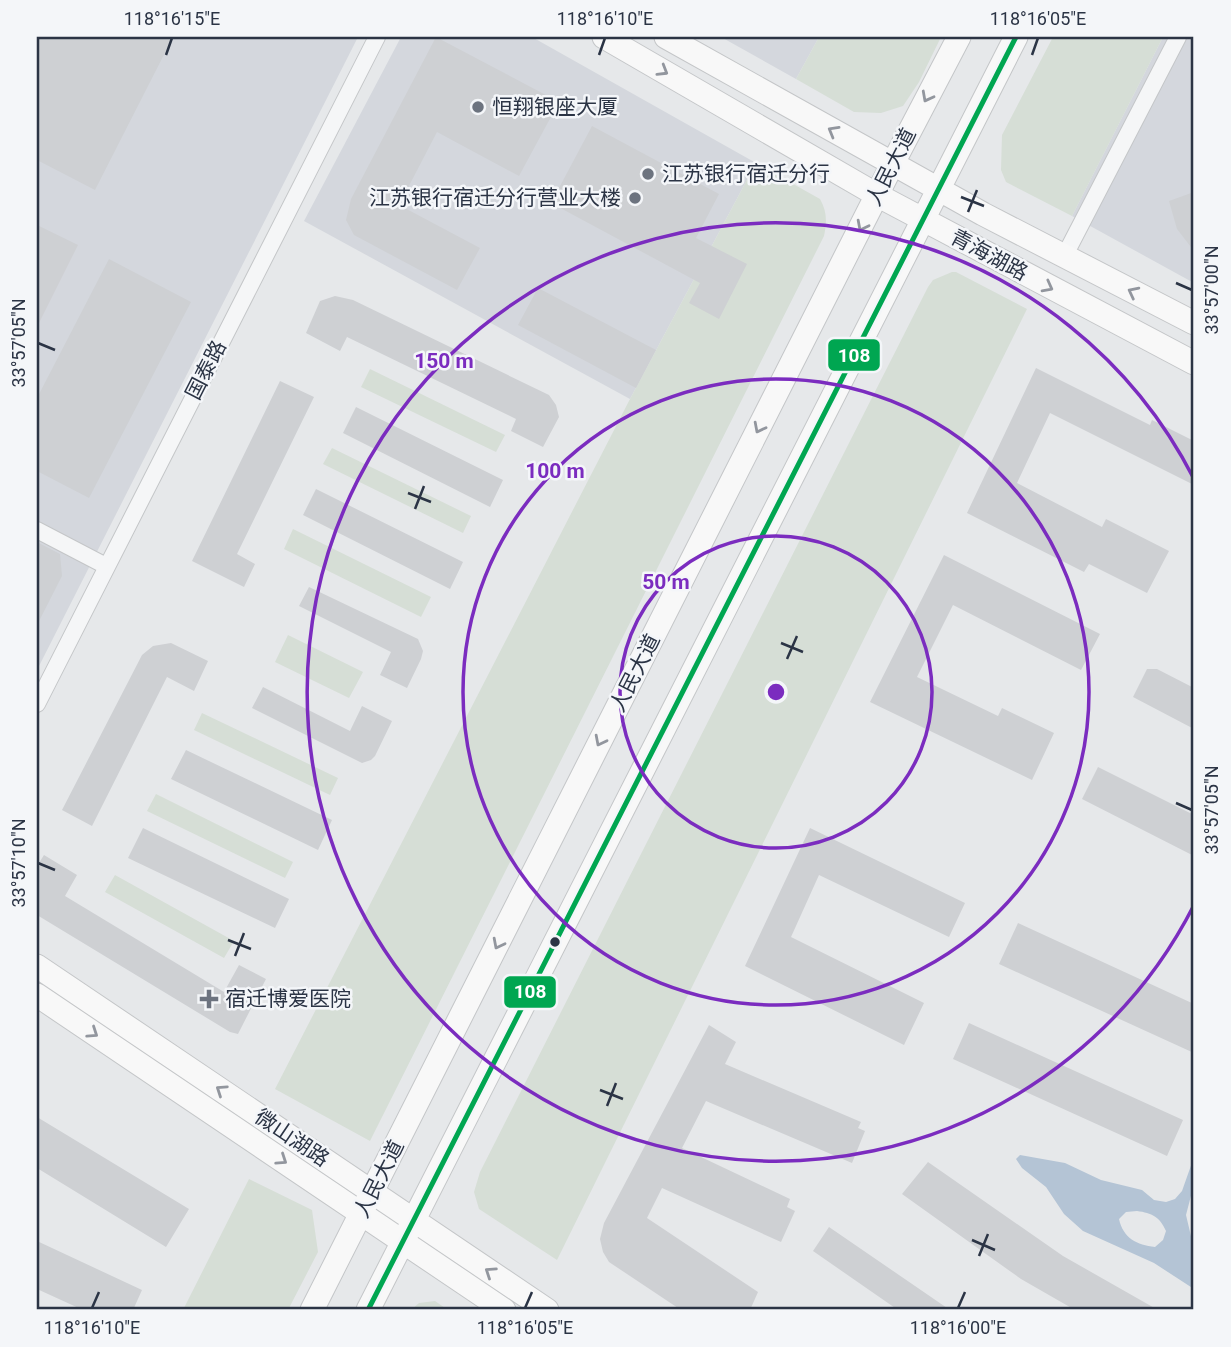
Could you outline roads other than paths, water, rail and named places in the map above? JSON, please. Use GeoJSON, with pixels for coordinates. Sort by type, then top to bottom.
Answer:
{"type":"FeatureCollection","features":[{"type":"Feature","properties":{"kind":"main road","name":"青海湖路"},"geometry":{"type":"LineString","coordinates":[[604,37],[877,195],[1194,363]]}},
{"type":"Feature","properties":{"kind":"main road","name":"青海湖路"},"geometry":{"type":"LineString","coordinates":[[666,37],[938,190],[1194,323]]}},
{"type":"Feature","properties":{"kind":"main road","name":"人民大道"},"geometry":{"type":"LineString","coordinates":[[312,1310],[892,164],[959,37]]}},
{"type":"Feature","properties":{"kind":"main road"},"geometry":{"type":"LineString","coordinates":[[368,1310],[1016,37]]}},
{"type":"Feature","properties":{"kind":"main road","name":"微山湖路"},"geometry":{"type":"LineString","coordinates":[[37,966],[547,1310]]}},
{"type":"Feature","properties":{"kind":"main road","name":"微山湖路"},"geometry":{"type":"LineString","coordinates":[[37,995],[504,1310]]}},
{"type":"Feature","properties":{"kind":"street","name":"国泰路"},"geometry":{"type":"LineString","coordinates":[[37,704],[377,37]]}},
{"type":"Feature","properties":{"kind":"street"},"geometry":{"type":"LineString","coordinates":[[1064,257],[1178,37]]}},
{"type":"Feature","properties":{"kind":"street"},"geometry":{"type":"LineString","coordinates":[[37,530],[106,566]]}},
{"type":"Feature","properties":{"kind":"water"},"geometry":{"type":"Polygon","coordinates":[[[1020,1155],[1065,1163],[1101,1180],[1142,1190],[1154,1200],[1166,1202],[1175,1199],[1182,1191],[1194,1157],[1194,1184],[1186,1215],[1194,1249],[1194,1289],[1154,1263],[1083,1231],[1064,1214],[1046,1187],[1022,1168],[1016,1159],[1020,1155]],[[1137,1211],[1126,1212],[1119,1219],[1121,1226],[1127,1236],[1155,1247],[1163,1240],[1166,1231],[1164,1226],[1151,1215],[1137,1211]]]}},
{"type":"Feature","properties":{"kind":"place","name":"恒翔银座大厦"},"geometry":{"type":"Point","coordinates":[478,107]}},
{"type":"Feature","properties":{"kind":"place","name":"江苏银行宿迁分行"},"geometry":{"type":"Point","coordinates":[648,174]}},
{"type":"Feature","properties":{"kind":"place","name":"江苏银行宿迁分行营业大楼"},"geometry":{"type":"Point","coordinates":[635,198]}},
{"type":"Feature","properties":{"kind":"place","name":"宿迁博爱医院"},"geometry":{"type":"Point","coordinates":[209,999]}}]}
